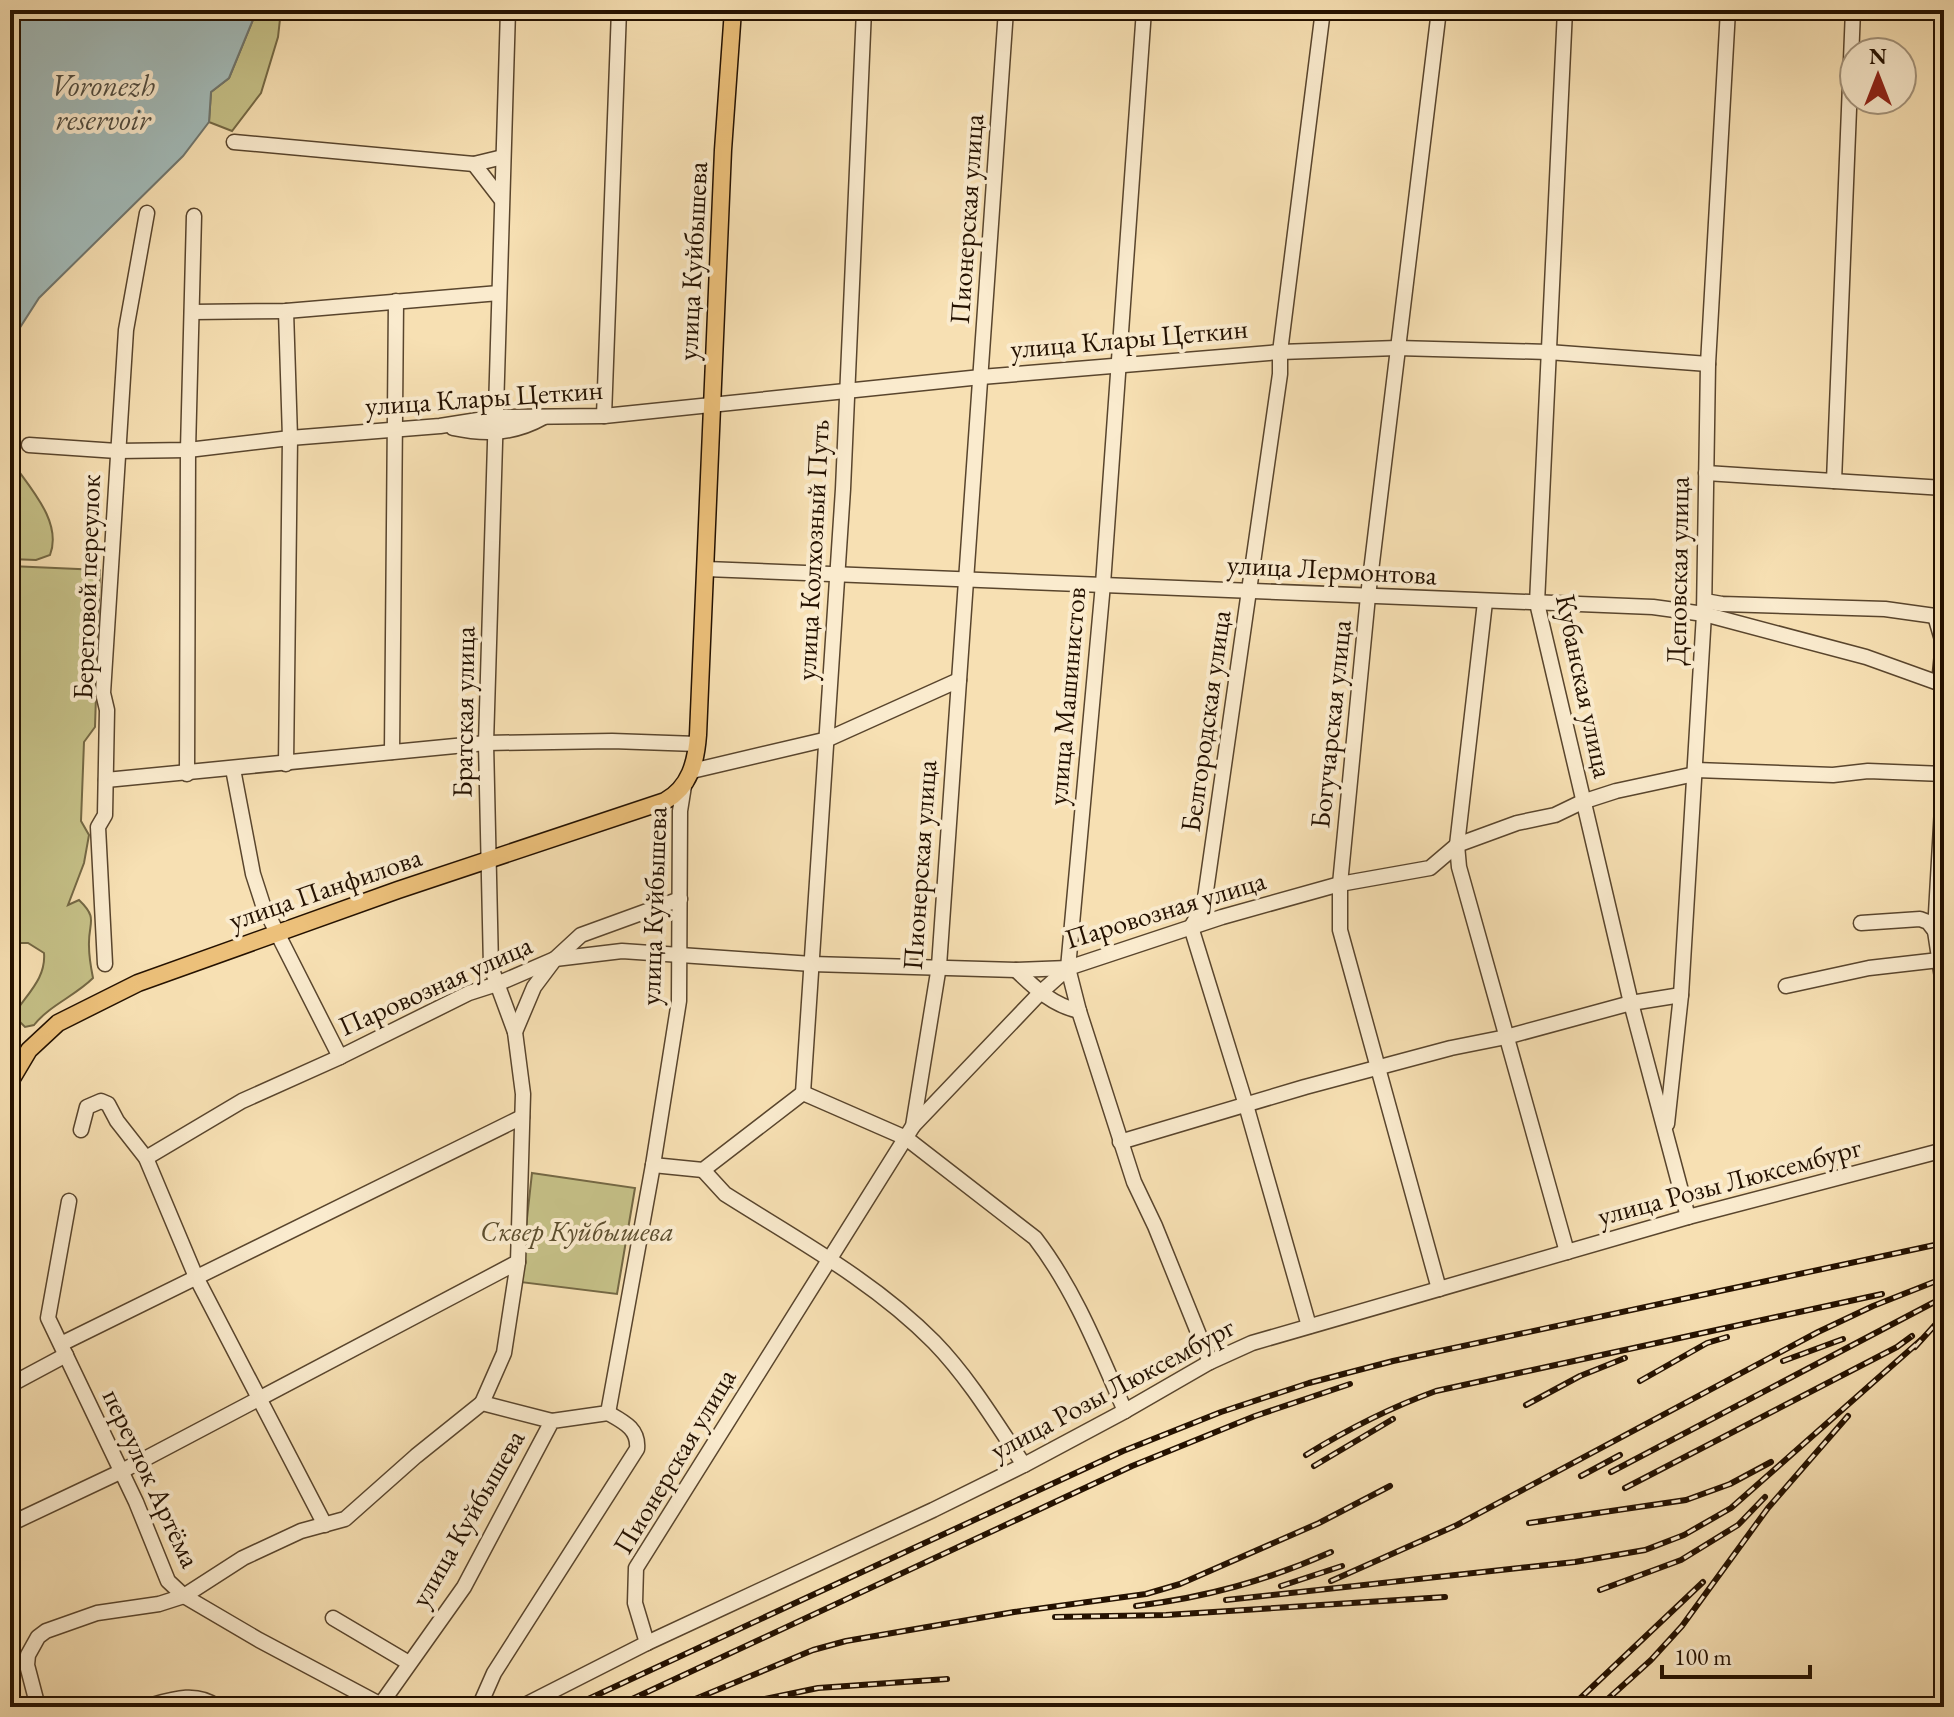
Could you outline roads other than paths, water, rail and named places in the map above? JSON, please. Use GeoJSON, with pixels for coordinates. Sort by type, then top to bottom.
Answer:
{"type":"FeatureCollection","features":[{"type":"Feature","properties":{"kind":"main road","name":"улица Куйбышева"},"geometry":{"type":"LineString","coordinates":[[684,786],[692,771],[697,744],[723,150],[733,10]]}},
{"type":"Feature","properties":{"kind":"main road","name":"улица Панфилова"},"geometry":{"type":"LineString","coordinates":[[10,1082],[29,1050],[58,1023],[138,983],[278,932],[665,801],[684,786]]}},
{"type":"Feature","properties":{"kind":"street","name":"Братская улица"},"geometry":{"type":"LineString","coordinates":[[482,1403],[504,1353],[518,1262],[523,1094],[515,1032],[491,967],[486,743],[508,10]]}},
{"type":"Feature","properties":{"kind":"street"},"geometry":{"type":"LineString","coordinates":[[604,416],[619,10]]}},
{"type":"Feature","properties":{"kind":"street","name":"улица Колхозный Путь"},"geometry":{"type":"LineString","coordinates":[[803,1093],[845,459],[864,10]]}},
{"type":"Feature","properties":{"kind":"street","name":"Пионерская улица"},"geometry":{"type":"LineString","coordinates":[[647,1643],[635,1603],[636,1568],[909,1132],[939,966],[1006,10]]}},
{"type":"Feature","properties":{"kind":"street","name":"улица Машинистов"},"geometry":{"type":"LineString","coordinates":[[1144,10],[1103,584],[1068,968],[1134,1182],[1210,1362]]}},
{"type":"Feature","properties":{"kind":"street","name":"Белгородская улица"},"geometry":{"type":"LineString","coordinates":[[1191,927],[1204,905],[1251,590],[1323,10]]}},
{"type":"Feature","properties":{"kind":"street","name":"Богучарская улица"},"geometry":{"type":"LineString","coordinates":[[1439,10],[1368,596],[1340,884],[1340,930],[1439,1289]]}},
{"type":"Feature","properties":{"kind":"street","name":"Кубанская улица"},"geometry":{"type":"LineString","coordinates":[[1565,10],[1537,603],[1631,1003],[1688,1217]]}},
{"type":"Feature","properties":{"kind":"street","name":"Деповская улица"},"geometry":{"type":"LineString","coordinates":[[1666,1133],[1681,995],[1695,772],[1704,608],[1708,364],[1728,10]]}},
{"type":"Feature","properties":{"kind":"street"},"geometry":{"type":"LineString","coordinates":[[1834,481],[1853,10]]}},
{"type":"Feature","properties":{"kind":"street"},"geometry":{"type":"LineString","coordinates":[[234,142],[474,164],[503,157]]}},
{"type":"Feature","properties":{"kind":"street"},"geometry":{"type":"LineString","coordinates":[[474,164],[501,199]]}},
{"type":"Feature","properties":{"kind":"street","name":"Береговой переулок"},"geometry":{"type":"LineString","coordinates":[[105,964],[98,827],[105,815],[107,710],[103,699],[126,330],[147,213]]}},
{"type":"Feature","properties":{"kind":"street"},"geometry":{"type":"LineString","coordinates":[[187,774],[188,450],[194,216]]}},
{"type":"Feature","properties":{"kind":"street"},"geometry":{"type":"LineString","coordinates":[[192,312],[286,311],[499,293]]}},
{"type":"Feature","properties":{"kind":"street"},"geometry":{"type":"LineString","coordinates":[[392,752],[396,301]]}},
{"type":"Feature","properties":{"kind":"street"},"geometry":{"type":"LineString","coordinates":[[286,311],[290,438],[286,764]]}},
{"type":"Feature","properties":{"kind":"street","name":"улица Клары Цеткин"},"geometry":{"type":"LineString","coordinates":[[29,445],[117,451],[188,450],[393,428],[440,426],[497,417],[604,416],[981,377],[1280,352],[1397,348],[1548,352],[1708,364]]}},
{"type":"Feature","properties":{"kind":"street"},"geometry":{"type":"LineString","coordinates":[[440,426],[496,433],[525,428],[545,416]]}},
{"type":"Feature","properties":{"kind":"street"},"geometry":{"type":"LineString","coordinates":[[1706,473],[1944,488]]}},
{"type":"Feature","properties":{"kind":"street","name":"улица Лермонтова"},"geometry":{"type":"LineString","coordinates":[[706,569],[1485,602],[1704,608],[1866,657],[1942,684]]}},
{"type":"Feature","properties":{"kind":"street"},"geometry":{"type":"LineString","coordinates":[[1485,602],[1457,845],[1459,867],[1473,908],[1567,1252]]}},
{"type":"Feature","properties":{"kind":"street"},"geometry":{"type":"LineString","coordinates":[[1704,608],[1722,604],[1885,609],[1940,616],[1942,684]]}},
{"type":"Feature","properties":{"kind":"street"},"geometry":{"type":"LineString","coordinates":[[692,771],[828,739],[959,680]]}},
{"type":"Feature","properties":{"kind":"street"},"geometry":{"type":"LineString","coordinates":[[106,780],[486,743],[612,741],[697,744]]}},
{"type":"Feature","properties":{"kind":"street"},"geometry":{"type":"LineString","coordinates":[[233,769],[253,874],[263,905],[340,1057]]}},
{"type":"Feature","properties":{"kind":"street","name":"Паровозная улица"},"geometry":{"type":"LineString","coordinates":[[146,1158],[242,1101],[469,993],[555,959],[622,951],[812,964],[1016,970],[1068,968],[1222,917],[1340,884],[1430,868],[1457,845],[1517,823],[1555,815],[1616,791],[1695,772],[1944,774]]}},
{"type":"Feature","properties":{"kind":"street"},"geometry":{"type":"LineString","coordinates":[[1944,774],[1939,960],[1944,991]]}},
{"type":"Feature","properties":{"kind":"street","name":"улица Куйбышева"},"geometry":{"type":"LineString","coordinates":[[383,1705],[464,1587],[552,1421],[608,1413],[679,1001],[680,811],[684,786]]}},
{"type":"Feature","properties":{"kind":"street"},"geometry":{"type":"LineString","coordinates":[[665,801],[674,804],[680,811]]}},
{"type":"Feature","properties":{"kind":"street"},"geometry":{"type":"LineString","coordinates":[[515,1032],[534,987],[555,959],[581,935],[680,899]]}},
{"type":"Feature","properties":{"kind":"street"},"geometry":{"type":"LineString","coordinates":[[1204,905],[1222,917]]}},
{"type":"Feature","properties":{"kind":"street"},"geometry":{"type":"LineString","coordinates":[[1861,923],[1920,919],[1940,931]]}},
{"type":"Feature","properties":{"kind":"street"},"geometry":{"type":"LineString","coordinates":[[1191,927],[1309,1326]]}},
{"type":"Feature","properties":{"kind":"street"},"geometry":{"type":"LineString","coordinates":[[1786,986],[1869,968],[1939,960]]}},
{"type":"Feature","properties":{"kind":"street"},"geometry":{"type":"LineString","coordinates":[[469,993],[491,967]]}},
{"type":"Feature","properties":{"kind":"street"},"geometry":{"type":"LineString","coordinates":[[909,1132],[1040,993],[1068,968]]}},
{"type":"Feature","properties":{"kind":"street"},"geometry":{"type":"LineString","coordinates":[[1016,970],[1040,993],[1063,1007],[1079,1011]]}},
{"type":"Feature","properties":{"kind":"street"},"geometry":{"type":"LineString","coordinates":[[1120,1142],[1451,1048],[1506,1037],[1631,1003],[1681,995]]}},
{"type":"Feature","properties":{"kind":"street"},"geometry":{"type":"LineString","coordinates":[[703,1170],[803,1093],[909,1132],[1035,1238],[1071,1293],[1125,1411]]}},
{"type":"Feature","properties":{"kind":"street"},"geometry":{"type":"LineString","coordinates":[[81,1130],[87,1107],[101,1101],[108,1104],[117,1121],[146,1158],[196,1277],[325,1525]]}},
{"type":"Feature","properties":{"kind":"street"},"geometry":{"type":"LineString","coordinates":[[10,1385],[64,1350],[196,1277],[522,1117]]}},
{"type":"Feature","properties":{"kind":"street","name":"улица Розы Люксембург"},"geometry":{"type":"LineString","coordinates":[[521,1707],[647,1643],[1024,1465],[1210,1362],[1252,1343],[1688,1217],[1944,1150]]}},
{"type":"Feature","properties":{"kind":"street"},"geometry":{"type":"LineString","coordinates":[[653,1165],[703,1170],[725,1194],[889,1301],[934,1342],[962,1375],[1024,1465]]}},
{"type":"Feature","properties":{"kind":"street","name":"переулок Артёма"},"geometry":{"type":"LineString","coordinates":[[69,1201],[48,1318],[136,1502],[168,1581],[184,1596],[259,1640],[383,1705]]}},
{"type":"Feature","properties":{"kind":"street"},"geometry":{"type":"LineString","coordinates":[[10,1524],[120,1472],[518,1262]]}},
{"type":"Feature","properties":{"kind":"street"},"geometry":{"type":"LineString","coordinates":[[38,1707],[27,1665],[28,1655],[38,1637],[46,1631],[97,1613],[159,1604],[184,1596],[243,1558],[301,1531],[345,1519],[482,1403],[552,1421]]}},
{"type":"Feature","properties":{"kind":"street"},"geometry":{"type":"LineString","coordinates":[[479,1707],[494,1673],[637,1449],[638,1438],[634,1431],[608,1413]]}},
{"type":"Feature","properties":{"kind":"street"},"geometry":{"type":"LineString","coordinates":[[333,1618],[409,1663]]}},
{"type":"Feature","properties":{"kind":"street"},"geometry":{"type":"LineString","coordinates":[[145,1707],[193,1697],[206,1698],[218,1707]]}},
{"type":"Feature","properties":{"kind":"water","name":"Voronezh reservoir"},"geometry":{"type":"Polygon","coordinates":[[[10,10],[257,10],[229,78],[211,92],[209,122],[183,156],[39,298],[10,343],[10,10]]]}},
{"type":"Feature","properties":{"kind":"railway"},"geometry":{"type":"LineString","coordinates":[[571,1707],[1123,1451],[1221,1412],[1309,1383],[1393,1361],[1944,1243]]}},
{"type":"Feature","properties":{"kind":"railway"},"geometry":{"type":"LineString","coordinates":[[1331,1581],[1457,1525],[1818,1332],[1944,1278]]}},
{"type":"Feature","properties":{"kind":"railway"},"geometry":{"type":"LineString","coordinates":[[1306,1455],[1369,1420],[1436,1391],[1882,1294]]}},
{"type":"Feature","properties":{"kind":"railway"},"geometry":{"type":"LineString","coordinates":[[1611,1472],[1944,1297]]}},
{"type":"Feature","properties":{"kind":"railway"},"geometry":{"type":"LineString","coordinates":[[1915,1347],[1944,1315]]}},
{"type":"Feature","properties":{"kind":"railway"},"geometry":{"type":"LineString","coordinates":[[1625,1488],[1897,1347],[1912,1336]]}},
{"type":"Feature","properties":{"kind":"railway"},"geometry":{"type":"LineString","coordinates":[[1640,1381],[1707,1343],[1727,1337]]}},
{"type":"Feature","properties":{"kind":"railway"},"geometry":{"type":"LineString","coordinates":[[1783,1361],[1843,1339]]}},
{"type":"Feature","properties":{"kind":"railway"},"geometry":{"type":"LineString","coordinates":[[1226,1600],[1575,1562],[1645,1550],[1684,1535],[1731,1508],[1921,1340]]}},
{"type":"Feature","properties":{"kind":"railway"},"geometry":{"type":"LineString","coordinates":[[1526,1405],[1580,1376],[1625,1358]]}},
{"type":"Feature","properties":{"kind":"railway"},"geometry":{"type":"LineString","coordinates":[[615,1707],[1132,1466],[1255,1416],[1350,1384]]}},
{"type":"Feature","properties":{"kind":"railway"},"geometry":{"type":"LineString","coordinates":[[1599,1707],[1651,1660],[1682,1626],[1768,1508],[1848,1416]]}},
{"type":"Feature","properties":{"kind":"railway"},"geometry":{"type":"LineString","coordinates":[[1314,1466],[1393,1419]]}},
{"type":"Feature","properties":{"kind":"railway"},"geometry":{"type":"LineString","coordinates":[[1581,1476],[1620,1455]]}},
{"type":"Feature","properties":{"kind":"railway"},"geometry":{"type":"LineString","coordinates":[[1529,1523],[1686,1500],[1730,1484],[1771,1462]]}},
{"type":"Feature","properties":{"kind":"railway"},"geometry":{"type":"LineString","coordinates":[[676,1707],[813,1650],[846,1641],[1014,1612],[1146,1594],[1180,1584],[1319,1523],[1390,1486]]}},
{"type":"Feature","properties":{"kind":"railway"},"geometry":{"type":"LineString","coordinates":[[1600,1590],[1681,1560],[1738,1525],[1765,1497]]}},
{"type":"Feature","properties":{"kind":"railway"},"geometry":{"type":"LineString","coordinates":[[1136,1606],[1236,1586],[1331,1552]]}},
{"type":"Feature","properties":{"kind":"railway"},"geometry":{"type":"LineString","coordinates":[[1281,1586],[1342,1566]]}},
{"type":"Feature","properties":{"kind":"railway"},"geometry":{"type":"LineString","coordinates":[[1571,1707],[1703,1582]]}},
{"type":"Feature","properties":{"kind":"railway"},"geometry":{"type":"LineString","coordinates":[[1055,1617],[1166,1615],[1445,1597]]}},
{"type":"Feature","properties":{"kind":"railway"},"geometry":{"type":"LineString","coordinates":[[726,1707],[818,1688],[947,1679]]}},
{"type":"Feature","properties":{"kind":"park label","name":"Сквер Куйбышева"},"geometry":{"type":"Point","coordinates":[577,1231]}}]}
